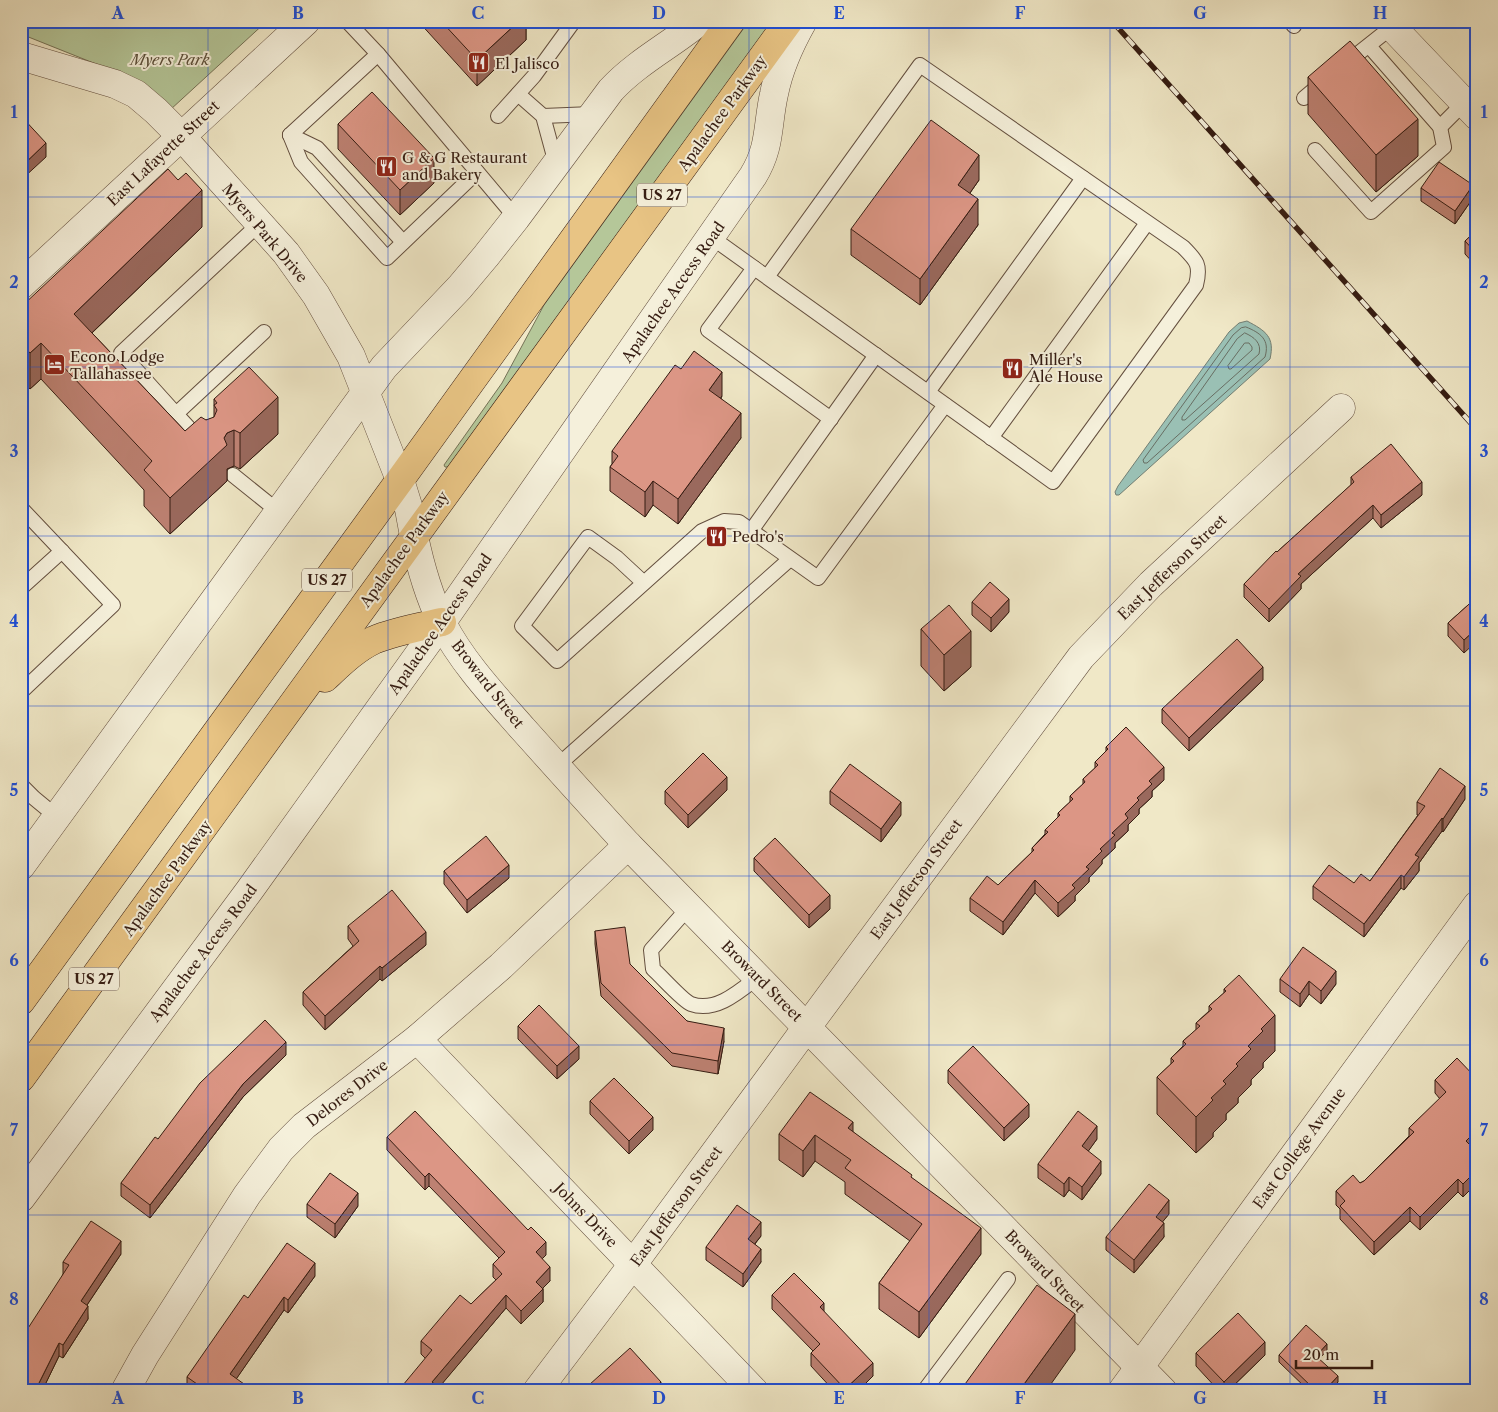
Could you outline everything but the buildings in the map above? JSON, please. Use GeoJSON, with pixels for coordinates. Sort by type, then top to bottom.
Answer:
{"type":"FeatureCollection","features":[{"type":"Feature","properties":{"kind":"main road","name":"US 27"},"geometry":{"type":"LineString","coordinates":[[21,1001],[400,480],[730,21]]}},
{"type":"Feature","properties":{"kind":"main road","name":"Apalachee Parkway"},"geometry":{"type":"LineString","coordinates":[[21,1078],[789,21]]}},
{"type":"Feature","properties":{"kind":"main road"},"geometry":{"type":"LineString","coordinates":[[273,731],[319,683],[359,649],[383,637],[442,622]]}},
{"type":"Feature","properties":{"kind":"street","name":"East Lafayette Street"},"geometry":{"type":"LineString","coordinates":[[21,285],[306,21]]}},
{"type":"Feature","properties":{"kind":"street"},"geometry":{"type":"LineString","coordinates":[[21,866],[393,356],[460,287],[516,218],[592,114],[622,78],[700,21]]}},
{"type":"Feature","properties":{"kind":"street","name":"Apalachee Access Road"},"geometry":{"type":"LineString","coordinates":[[21,1198],[243,899],[442,622],[753,176],[767,145],[774,91],[787,53],[803,21]]}},
{"type":"Feature","properties":{"kind":"street"},"geometry":{"type":"LineString","coordinates":[[1391,24],[1471,110]]}},
{"type":"Feature","properties":{"kind":"street","name":"Myers Park Drive"},"geometry":{"type":"LineString","coordinates":[[21,56],[114,84],[136,94],[156,111],[180,136],[292,260],[316,295],[351,356],[400,480],[409,508],[414,536]]}},
{"type":"Feature","properties":{"kind":"street","name":"East Jefferson Street"},"geometry":{"type":"LineString","coordinates":[[537,1391],[634,1264],[1081,657],[1151,584],[1341,408]]}},
{"type":"Feature","properties":{"kind":"street","name":"Broward Street"},"geometry":{"type":"LineString","coordinates":[[414,536],[430,592],[442,622],[454,642],[486,686],[556,766],[628,845],[1163,1391]]}},
{"type":"Feature","properties":{"kind":"street","name":"Delores Drive"},"geometry":{"type":"LineString","coordinates":[[125,1391],[145,1355],[247,1195],[281,1149],[304,1126],[418,1039],[500,966],[628,845]]}},
{"type":"Feature","properties":{"kind":"street","name":"East College Avenue"},"geometry":{"type":"LineString","coordinates":[[1122,1391],[1477,905]]}},
{"type":"Feature","properties":{"kind":"street","name":"Johns Drive"},"geometry":{"type":"LineString","coordinates":[[418,1039],[754,1391]]}},
{"type":"Feature","properties":{"kind":"lane"},"geometry":{"type":"LineString","coordinates":[[347,21],[378,54],[516,218]]}},
{"type":"Feature","properties":{"kind":"lane"},"geometry":{"type":"LineString","coordinates":[[498,116],[534,76],[574,21]]}},
{"type":"Feature","properties":{"kind":"lane"},"geometry":{"type":"LineString","coordinates":[[1304,98],[1369,46],[1391,24]]}},
{"type":"Feature","properties":{"kind":"lane"},"geometry":{"type":"LineString","coordinates":[[1315,150],[1371,212],[1444,147],[1440,127],[1369,46]]}},
{"type":"Feature","properties":{"kind":"lane"},"geometry":{"type":"LineString","coordinates":[[290,135],[378,54]]}},
{"type":"Feature","properties":{"kind":"lane"},"geometry":{"type":"LineString","coordinates":[[711,237],[1053,482],[1196,285],[1199,272],[1196,260],[1183,247],[920,65],[767,277]]}},
{"type":"Feature","properties":{"kind":"lane"},"geometry":{"type":"LineString","coordinates":[[518,94],[543,116],[556,164]]}},
{"type":"Feature","properties":{"kind":"lane"},"geometry":{"type":"LineString","coordinates":[[1440,127],[1471,110]]}},
{"type":"Feature","properties":{"kind":"lane"},"geometry":{"type":"LineString","coordinates":[[543,116],[592,114]]}},
{"type":"Feature","properties":{"kind":"lane"},"geometry":{"type":"LineString","coordinates":[[290,135],[317,148],[404,242]]}},
{"type":"Feature","properties":{"kind":"lane"},"geometry":{"type":"LineString","coordinates":[[290,135],[301,162],[387,258],[477,172]]}},
{"type":"Feature","properties":{"kind":"lane"},"geometry":{"type":"LineString","coordinates":[[928,392],[1083,178]]}},
{"type":"Feature","properties":{"kind":"lane"},"geometry":{"type":"LineString","coordinates":[[208,448],[121,353],[260,223]]}},
{"type":"Feature","properties":{"kind":"lane"},"geometry":{"type":"LineString","coordinates":[[991,438],[1147,223]]}},
{"type":"Feature","properties":{"kind":"lane"},"geometry":{"type":"LineString","coordinates":[[754,268],[708,330],[831,419]]}},
{"type":"Feature","properties":{"kind":"lane"},"geometry":{"type":"LineString","coordinates":[[176,414],[264,332]]}},
{"type":"Feature","properties":{"kind":"lane"},"geometry":{"type":"LineString","coordinates":[[751,531],[876,355]]}},
{"type":"Feature","properties":{"kind":"lane"},"geometry":{"type":"LineString","coordinates":[[644,583],[617,558],[588,536],[522,626],[557,661],[702,532],[724,521],[740,522],[818,578],[945,405]]}},
{"type":"Feature","properties":{"kind":"lane"},"geometry":{"type":"LineString","coordinates":[[234,476],[279,512]]}},
{"type":"Feature","properties":{"kind":"lane"},"geometry":{"type":"LineString","coordinates":[[21,508],[114,605],[21,692]]}},
{"type":"Feature","properties":{"kind":"lane"},"geometry":{"type":"LineString","coordinates":[[21,588],[62,551]]}},
{"type":"Feature","properties":{"kind":"lane"},"geometry":{"type":"LineString","coordinates":[[556,766],[790,559]]}},
{"type":"Feature","properties":{"kind":"lane"},"geometry":{"type":"LineString","coordinates":[[21,785],[56,817]]}},
{"type":"Feature","properties":{"kind":"lane"},"geometry":{"type":"LineString","coordinates":[[689,907],[651,950],[653,969],[690,1004],[710,1006],[732,996],[758,977]]}},
{"type":"Feature","properties":{"kind":"lane"},"geometry":{"type":"LineString","coordinates":[[924,1391],[1008,1279]]}},
{"type":"Feature","properties":{"kind":"green space","name":"Myers Park"},"geometry":{"type":"Polygon","coordinates":[[[21,21],[267,21],[170,110],[136,80],[21,34],[21,21]]]}},
{"type":"Feature","properties":{"kind":"green space"},"geometry":{"type":"Polygon","coordinates":[[[749,21],[772,21],[448,467],[445,467],[444,465],[502,383],[544,305],[749,21]]]}},
{"type":"Feature","properties":{"kind":"water"},"geometry":{"type":"Polygon","coordinates":[[[1247,321],[1268,336],[1271,345],[1270,359],[1119,495],[1116,495],[1115,492],[1118,486],[1229,332],[1239,323],[1247,321]]]}},
{"type":"Feature","properties":{"kind":"railway"},"geometry":{"type":"LineString","coordinates":[[1112,21],[1477,430]]}},
{"type":"Feature","properties":{"kind":"place","name":"El Jalisco"},"geometry":{"type":"Point","coordinates":[479,63]}},
{"type":"Feature","properties":{"kind":"place","name":"G & G Restaurant and Bakery"},"geometry":{"type":"Point","coordinates":[386,166]}},
{"type":"Feature","properties":{"kind":"place","name":"Econo Lodge Tallahassee"},"geometry":{"type":"Point","coordinates":[54,365]}},
{"type":"Feature","properties":{"kind":"place","name":"Miller's Ale House"},"geometry":{"type":"Point","coordinates":[1013,368]}},
{"type":"Feature","properties":{"kind":"place","name":"Pedro's"},"geometry":{"type":"Point","coordinates":[716,536]}}]}
